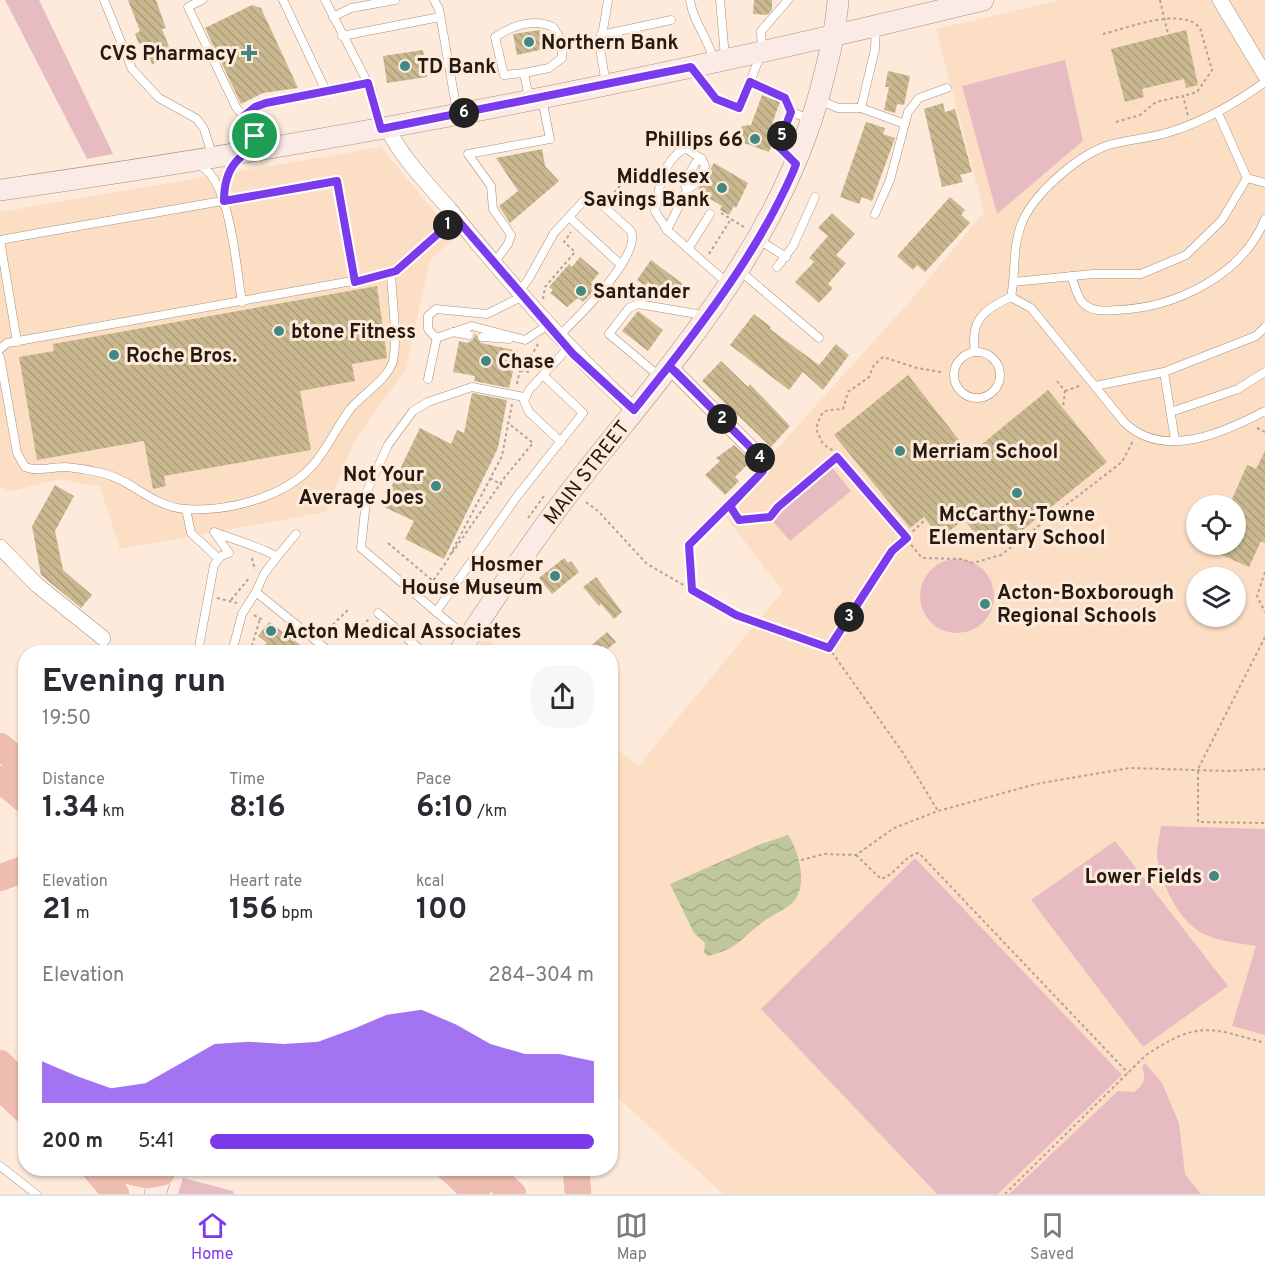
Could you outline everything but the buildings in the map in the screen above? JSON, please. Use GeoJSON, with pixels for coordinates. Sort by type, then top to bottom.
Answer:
{"type":"FeatureCollection","features":[{"type":"Feature","properties":{"kind":"highway"},"geometry":{"type":"LineString","coordinates":[[0,746],[18,761]]}},
{"type":"Feature","properties":{"kind":"highway"},"geometry":{"type":"LineString","coordinates":[[0,779],[18,794]]}},
{"type":"Feature","properties":{"kind":"highway"},"geometry":{"type":"LineString","coordinates":[[0,878],[18,871]]}},
{"type":"Feature","properties":{"kind":"highway"},"geometry":{"type":"LineString","coordinates":[[0,1063],[18,1081]]}},
{"type":"Feature","properties":{"kind":"highway"},"geometry":{"type":"LineString","coordinates":[[0,1087],[18,1104]]}},
{"type":"Feature","properties":{"kind":"highway"},"geometry":{"type":"LineString","coordinates":[[101,1176],[116,1194]]}},
{"type":"Feature","properties":{"kind":"highway"},"geometry":{"type":"LineString","coordinates":[[458,1176],[477,1194]]}},
{"type":"Feature","properties":{"kind":"highway"},"geometry":{"type":"LineString","coordinates":[[494,1176],[513,1194]]}},
{"type":"Feature","properties":{"kind":"highway"},"geometry":{"type":"LineString","coordinates":[[577,1176],[578,1194]]}},
{"type":"Feature","properties":{"kind":"main road","name":"MAIN STREET"},"geometry":{"type":"LineString","coordinates":[[465,645],[544,526],[736,278],[756,236],[796,164],[816,110],[834,34],[838,0]]}},
{"type":"Feature","properties":{"kind":"main road"},"geometry":{"type":"LineString","coordinates":[[1,187],[190,162],[384,128],[691,67],[983,0]]}},
{"type":"Feature","properties":{"kind":"street"},"geometry":{"type":"LineString","coordinates":[[1220,0],[1265,75]]}},
{"type":"Feature","properties":{"kind":"street"},"geometry":{"type":"LineString","coordinates":[[384,128],[456,218],[563,342],[634,410]]}},
{"type":"Feature","properties":{"kind":"street"},"geometry":{"type":"LineString","coordinates":[[665,371],[760,457]]}},
{"type":"Feature","properties":{"kind":"street"},"geometry":{"type":"LineString","coordinates":[[0,547],[37,585],[103,638]]}},
{"type":"Feature","properties":{"kind":"lane"},"geometry":{"type":"LineString","coordinates":[[104,0],[132,69],[159,98],[198,119],[203,125],[213,158]]}},
{"type":"Feature","properties":{"kind":"lane"},"geometry":{"type":"LineString","coordinates":[[202,0],[188,7],[236,107],[252,125],[255,136],[254,144],[234,163],[228,175],[224,201]]}},
{"type":"Feature","properties":{"kind":"lane"},"geometry":{"type":"LineString","coordinates":[[283,0],[327,91]]}},
{"type":"Feature","properties":{"kind":"lane"},"geometry":{"type":"LineString","coordinates":[[325,0],[368,83],[384,128]]}},
{"type":"Feature","properties":{"kind":"lane"},"geometry":{"type":"LineString","coordinates":[[333,17],[351,8],[395,0]]}},
{"type":"Feature","properties":{"kind":"lane"},"geometry":{"type":"LineString","coordinates":[[434,0],[440,17],[457,114]]}},
{"type":"Feature","properties":{"kind":"lane"},"geometry":{"type":"LineString","coordinates":[[606,85],[600,53],[608,0]]}},
{"type":"Feature","properties":{"kind":"lane"},"geometry":{"type":"LineString","coordinates":[[690,0],[694,17],[719,60]]}},
{"type":"Feature","properties":{"kind":"lane"},"geometry":{"type":"LineString","coordinates":[[719,60],[720,0]]}},
{"type":"Feature","properties":{"kind":"lane"},"geometry":{"type":"LineString","coordinates":[[691,67],[716,99],[739,108],[762,51],[761,31],[788,0]]}},
{"type":"Feature","properties":{"kind":"lane"},"geometry":{"type":"LineString","coordinates":[[342,36],[440,17]]}},
{"type":"Feature","properties":{"kind":"lane"},"geometry":{"type":"LineString","coordinates":[[601,35],[671,20]]}},
{"type":"Feature","properties":{"kind":"lane"},"geometry":{"type":"LineString","coordinates":[[525,24],[543,24],[553,27],[562,41],[562,58],[549,68],[524,73],[504,75],[495,37],[525,24]]}},
{"type":"Feature","properties":{"kind":"lane"},"geometry":{"type":"LineString","coordinates":[[861,108],[875,49],[876,25]]}},
{"type":"Feature","properties":{"kind":"lane"},"geometry":{"type":"LineString","coordinates":[[494,263],[508,244],[511,235],[493,209],[492,186],[468,154],[550,139],[524,73]]}},
{"type":"Feature","properties":{"kind":"lane"},"geometry":{"type":"LineString","coordinates":[[750,82],[785,98],[791,112],[778,146],[796,164]]}},
{"type":"Feature","properties":{"kind":"lane"},"geometry":{"type":"LineString","coordinates":[[1011,297],[1014,282],[1013,257],[1021,224],[1057,177],[1080,160],[1106,146],[1171,132],[1218,113],[1265,82]]}},
{"type":"Feature","properties":{"kind":"lane"},"geometry":{"type":"LineString","coordinates":[[244,116],[263,104],[368,83]]}},
{"type":"Feature","properties":{"kind":"lane"},"geometry":{"type":"LineString","coordinates":[[875,214],[890,180],[908,112],[919,98],[947,88]]}},
{"type":"Feature","properties":{"kind":"lane"},"geometry":{"type":"LineString","coordinates":[[791,112],[861,108],[905,124]]}},
{"type":"Feature","properties":{"kind":"lane"},"geometry":{"type":"LineString","coordinates":[[1218,113],[1247,178]]}},
{"type":"Feature","properties":{"kind":"lane"},"geometry":{"type":"LineString","coordinates":[[704,171],[705,166],[702,159],[685,147],[674,155],[660,182],[655,211],[667,230],[703,263],[736,278],[819,338]]}},
{"type":"Feature","properties":{"kind":"lane"},"geometry":{"type":"LineString","coordinates":[[690,193],[684,183],[696,162],[702,159]]}},
{"type":"Feature","properties":{"kind":"lane"},"geometry":{"type":"LineString","coordinates":[[190,162],[209,171],[224,201],[242,302]]}},
{"type":"Feature","properties":{"kind":"lane"},"geometry":{"type":"LineString","coordinates":[[1247,178],[1265,183]]}},
{"type":"Feature","properties":{"kind":"lane"},"geometry":{"type":"LineString","coordinates":[[1014,282],[1071,276],[1141,274],[1186,255],[1222,220],[1247,178]]}},
{"type":"Feature","properties":{"kind":"lane"},"geometry":{"type":"LineString","coordinates":[[17,342],[0,240],[337,181],[355,282]]}},
{"type":"Feature","properties":{"kind":"lane"},"geometry":{"type":"LineString","coordinates":[[667,230],[696,183]]}},
{"type":"Feature","properties":{"kind":"lane"},"geometry":{"type":"LineString","coordinates":[[437,337],[430,332],[427,322],[430,313],[436,309],[487,314],[521,293],[554,233],[590,194],[634,237],[631,248],[604,289],[563,342],[543,375],[524,397]]}},
{"type":"Feature","properties":{"kind":"lane"},"geometry":{"type":"LineString","coordinates":[[777,267],[786,257],[815,197]]}},
{"type":"Feature","properties":{"kind":"lane"},"geometry":{"type":"LineString","coordinates":[[688,249],[711,210]]}},
{"type":"Feature","properties":{"kind":"lane"},"geometry":{"type":"LineString","coordinates":[[569,217],[620,264]]}},
{"type":"Feature","properties":{"kind":"lane"},"geometry":{"type":"LineString","coordinates":[[0,349],[4,345],[17,342],[391,274],[456,218]]}},
{"type":"Feature","properties":{"kind":"lane"},"geometry":{"type":"LineString","coordinates":[[1071,276],[1082,302],[1096,311],[1133,310],[1176,299],[1202,287],[1228,267],[1257,239],[1265,219]]}},
{"type":"Feature","properties":{"kind":"lane"},"geometry":{"type":"LineString","coordinates":[[756,236],[786,257]]}},
{"type":"Feature","properties":{"kind":"lane"},"geometry":{"type":"LineString","coordinates":[[0,357],[17,453],[25,467],[32,469],[72,468],[111,475],[124,480],[157,502],[186,509],[240,503],[265,496],[293,483],[313,465],[349,410],[392,363],[391,274]]}},
{"type":"Feature","properties":{"kind":"lane"},"geometry":{"type":"LineString","coordinates":[[975,352],[973,336],[976,323],[992,305],[1011,297]]}},
{"type":"Feature","properties":{"kind":"lane"},"geometry":{"type":"LineString","coordinates":[[1011,297],[1031,308],[1132,430],[1146,436],[1175,440],[1208,436],[1265,411]]}},
{"type":"Feature","properties":{"kind":"lane"},"geometry":{"type":"LineString","coordinates":[[665,371],[609,334],[629,308],[639,304],[708,316]]}},
{"type":"Feature","properties":{"kind":"lane"},"geometry":{"type":"LineString","coordinates":[[482,337],[530,338],[548,325]]}},
{"type":"Feature","properties":{"kind":"lane"},"geometry":{"type":"LineString","coordinates":[[437,337],[472,326],[519,339]]}},
{"type":"Feature","properties":{"kind":"lane"},"geometry":{"type":"LineString","coordinates":[[1095,386],[1164,372],[1256,336],[1265,327]]}},
{"type":"Feature","properties":{"kind":"lane"},"geometry":{"type":"LineString","coordinates":[[453,332],[469,335]]}},
{"type":"Feature","properties":{"kind":"lane"},"geometry":{"type":"LineString","coordinates":[[428,380],[437,337]]}},
{"type":"Feature","properties":{"kind":"lane"},"geometry":{"type":"LineString","coordinates":[[975,352],[990,356],[998,368],[998,383],[994,390],[982,397],[967,396],[961,392],[954,378],[954,371],[961,358],[975,352]]}},
{"type":"Feature","properties":{"kind":"lane"},"geometry":{"type":"LineString","coordinates":[[1164,372],[1175,440]]}},
{"type":"Feature","properties":{"kind":"lane"},"geometry":{"type":"LineString","coordinates":[[1171,412],[1238,389],[1265,372]]}},
{"type":"Feature","properties":{"kind":"lane"},"geometry":{"type":"LineString","coordinates":[[436,612],[518,495],[584,413],[543,375]]}},
{"type":"Feature","properties":{"kind":"lane"},"geometry":{"type":"LineString","coordinates":[[463,645],[436,612],[361,548],[367,491],[401,424],[423,405],[467,387],[524,397]]}},
{"type":"Feature","properties":{"kind":"lane"},"geometry":{"type":"LineString","coordinates":[[524,397],[529,412],[561,442]]}},
{"type":"Feature","properties":{"kind":"lane"},"geometry":{"type":"LineString","coordinates":[[186,509],[192,533],[218,558]]}},
{"type":"Feature","properties":{"kind":"lane"},"geometry":{"type":"LineString","coordinates":[[199,645],[214,565],[218,558],[229,553],[214,532],[256,549],[265,549],[277,557]]}},
{"type":"Feature","properties":{"kind":"lane"},"geometry":{"type":"LineString","coordinates":[[233,645],[239,619],[264,574],[296,534]]}},
{"type":"Feature","properties":{"kind":"lane"},"geometry":{"type":"LineString","coordinates":[[256,592],[319,644]]}},
{"type":"Feature","properties":{"kind":"lane"},"geometry":{"type":"LineString","coordinates":[[378,613],[415,645]]}},
{"type":"Feature","properties":{"kind":"lane"},"geometry":{"type":"LineString","coordinates":[[0,1166],[36,1194]]}},
{"type":"Feature","properties":{"kind":"path"},"geometry":{"type":"LineString","coordinates":[[1160,0],[1168,34]]}},
{"type":"Feature","properties":{"kind":"path"},"geometry":{"type":"LineString","coordinates":[[1103,34],[1181,17],[1195,22],[1203,37],[1212,70],[1197,92],[1156,102],[1140,116],[1116,122]]}},
{"type":"Feature","properties":{"kind":"path"},"geometry":{"type":"LineString","coordinates":[[1183,96],[1188,119]]}},
{"type":"Feature","properties":{"kind":"path"},"geometry":{"type":"LineString","coordinates":[[607,202],[627,178]]}},
{"type":"Feature","properties":{"kind":"path"},"geometry":{"type":"LineString","coordinates":[[690,193],[711,210]]}},
{"type":"Feature","properties":{"kind":"path"},"geometry":{"type":"LineString","coordinates":[[721,213],[756,236]]}},
{"type":"Feature","properties":{"kind":"path"},"geometry":{"type":"LineString","coordinates":[[703,263],[731,219]]}},
{"type":"Feature","properties":{"kind":"path"},"geometry":{"type":"LineString","coordinates":[[541,301],[544,298],[545,287],[575,252],[564,242],[571,232]]}},
{"type":"Feature","properties":{"kind":"path"},"geometry":{"type":"LineString","coordinates":[[516,390],[522,359],[529,360],[538,344]]}},
{"type":"Feature","properties":{"kind":"path"},"geometry":{"type":"LineString","coordinates":[[941,372],[917,368],[883,357],[874,365],[869,377],[848,392],[843,409],[828,408],[821,414],[816,429],[822,444],[837,457],[922,558],[961,559],[973,563],[1001,555],[1122,462],[1133,441]]}},
{"type":"Feature","properties":{"kind":"path"},"geometry":{"type":"LineString","coordinates":[[518,380],[523,384]]}},
{"type":"Feature","properties":{"kind":"path"},"geometry":{"type":"LineString","coordinates":[[1057,381],[1065,391],[1063,408]]}},
{"type":"Feature","properties":{"kind":"path"},"geometry":{"type":"LineString","coordinates":[[1065,391],[1082,385]]}},
{"type":"Feature","properties":{"kind":"path"},"geometry":{"type":"LineString","coordinates":[[447,561],[502,456],[513,402]]}},
{"type":"Feature","properties":{"kind":"path"},"geometry":{"type":"LineString","coordinates":[[388,543],[433,581],[501,484],[533,443],[508,423]]}},
{"type":"Feature","properties":{"kind":"path"},"geometry":{"type":"LineString","coordinates":[[1256,426],[1265,432]]}},
{"type":"Feature","properties":{"kind":"path"},"geometry":{"type":"LineString","coordinates":[[692,590],[689,545],[763,471],[760,457]]}},
{"type":"Feature","properties":{"kind":"path"},"geometry":{"type":"LineString","coordinates":[[730,506],[739,520],[770,517],[778,507],[837,457]]}},
{"type":"Feature","properties":{"kind":"path"},"geometry":{"type":"LineString","coordinates":[[490,478],[501,484]]}},
{"type":"Feature","properties":{"kind":"path"},"geometry":{"type":"LineString","coordinates":[[525,523],[532,510],[550,490]]}},
{"type":"Feature","properties":{"kind":"path"},"geometry":{"type":"LineString","coordinates":[[579,496],[598,511],[647,564],[736,615],[829,648],[903,753],[938,811]]}},
{"type":"Feature","properties":{"kind":"path"},"geometry":{"type":"LineString","coordinates":[[829,648],[892,551],[926,519]]}},
{"type":"Feature","properties":{"kind":"path"},"geometry":{"type":"LineString","coordinates":[[231,600],[255,570],[252,557]]}},
{"type":"Feature","properties":{"kind":"path"},"geometry":{"type":"LineString","coordinates":[[1265,572],[1257,596],[1265,612]]}},
{"type":"Feature","properties":{"kind":"path"},"geometry":{"type":"LineString","coordinates":[[319,644],[321,636],[350,608]]}},
{"type":"Feature","properties":{"kind":"path"},"geometry":{"type":"LineString","coordinates":[[252,645],[260,619]]}},
{"type":"Feature","properties":{"kind":"path"},"geometry":{"type":"LineString","coordinates":[[424,628],[430,621],[438,628]]}},
{"type":"Feature","properties":{"kind":"path"},"geometry":{"type":"LineString","coordinates":[[1265,637],[1198,770],[1198,822],[1265,823]]}},
{"type":"Feature","properties":{"kind":"path"},"geometry":{"type":"LineString","coordinates":[[801,860],[824,854],[856,855],[894,828],[938,811],[1046,782],[1130,768],[1228,771],[1265,769]]}},
{"type":"Feature","properties":{"kind":"path"},"geometry":{"type":"LineString","coordinates":[[856,855],[881,879],[888,878],[913,854],[919,853],[1128,1073]]}},
{"type":"Feature","properties":{"kind":"path"},"geometry":{"type":"LineString","coordinates":[[1005,1194],[1146,1054],[1168,1040],[1202,1028],[1214,1028],[1265,1043]]}},
{"type":"Feature","properties":{"kind":"shaded area"},"geometry":{"type":"Polygon","coordinates":[[[5,0],[39,0],[113,154],[87,159],[5,0]]]}},
{"type":"Feature","properties":{"kind":"shaded area","name":"Acton-Boxborough Regional Schools"},"geometry":{"type":"Polygon","coordinates":[[[1061,0],[1265,0],[1265,1194],[723,1194],[618,1098],[618,750],[638,766],[783,591],[721,511],[917,293],[984,212],[936,29],[1061,0]]]}},
{"type":"Feature","properties":{"kind":"shaded area"},"geometry":{"type":"Polygon","coordinates":[[[1065,60],[1083,141],[997,214],[962,86],[1065,60]]]}},
{"type":"Feature","properties":{"kind":"shaded area"},"geometry":{"type":"Polygon","coordinates":[[[381,147],[455,237],[430,260],[406,369],[355,440],[326,512],[120,549],[100,487],[60,479],[9,492],[0,486],[0,212],[381,147]]]}},
{"type":"Feature","properties":{"kind":"shaded area"},"geometry":{"type":"Polygon","coordinates":[[[830,465],[851,491],[790,541],[769,517],[830,465]]]}},
{"type":"Feature","properties":{"kind":"shaded area"},"geometry":{"type":"Polygon","coordinates":[[[957,559],[971,562],[983,570],[991,582],[994,596],[991,610],[983,622],[971,630],[957,633],[943,630],[931,622],[923,610],[920,596],[923,582],[931,570],[943,562],[957,559]]]}},
{"type":"Feature","properties":{"kind":"shaded area"},"geometry":{"type":"Polygon","coordinates":[[[485,637],[495,645],[479,645],[485,637]]]}},
{"type":"Feature","properties":{"kind":"shaded area","name":"Lower Fields"},"geometry":{"type":"Polygon","coordinates":[[[1161,826],[1265,829],[1265,1035],[1232,1026],[1256,946],[1224,941],[1206,935],[1197,930],[1181,914],[1160,873],[1157,849],[1161,826]]]}},
{"type":"Feature","properties":{"kind":"shaded area"},"geometry":{"type":"Polygon","coordinates":[[[1115,841],[1228,986],[1143,1047],[1031,900],[1115,841]]]}},
{"type":"Feature","properties":{"kind":"shaded area"},"geometry":{"type":"Polygon","coordinates":[[[915,858],[1122,1075],[998,1194],[937,1194],[761,1009],[915,858]]]}},
{"type":"Feature","properties":{"kind":"shaded area"},"geometry":{"type":"Polygon","coordinates":[[[1145,1063],[1162,1083],[1179,1123],[1185,1174],[1201,1194],[1009,1194],[1118,1091],[1134,1092],[1138,1089],[1144,1081],[1142,1066],[1145,1063]]]}},
{"type":"Feature","properties":{"kind":"shaded area"},"geometry":{"type":"Polygon","coordinates":[[[183,1178],[233,1191],[234,1194],[178,1194],[183,1178]]]}},
{"type":"Feature","properties":{"kind":"water"},"geometry":{"type":"Polygon","coordinates":[[[788,835],[796,850],[801,877],[801,886],[794,901],[763,922],[741,941],[708,956],[704,953],[705,943],[694,933],[670,884],[761,844],[788,835]]]}},
{"type":"Feature","properties":{"kind":"place","name":"Northern Bank"},"geometry":{"type":"Point","coordinates":[529,42]}},
{"type":"Feature","properties":{"kind":"place","name":"CVS Pharmacy"},"geometry":{"type":"Point","coordinates":[249,53]}},
{"type":"Feature","properties":{"kind":"place","name":"TD Bank"},"geometry":{"type":"Point","coordinates":[405,66]}},
{"type":"Feature","properties":{"kind":"place","name":"Phillips 66"},"geometry":{"type":"Point","coordinates":[755,139]}},
{"type":"Feature","properties":{"kind":"place","name":"Middlesex Savings Bank"},"geometry":{"type":"Point","coordinates":[722,188]}},
{"type":"Feature","properties":{"kind":"place","name":"Santander"},"geometry":{"type":"Point","coordinates":[581,291]}},
{"type":"Feature","properties":{"kind":"place","name":"btone Fitness"},"geometry":{"type":"Point","coordinates":[279,331]}},
{"type":"Feature","properties":{"kind":"place","name":"Roche Bros."},"geometry":{"type":"Point","coordinates":[114,355]}},
{"type":"Feature","properties":{"kind":"place","name":"Chase"},"geometry":{"type":"Point","coordinates":[486,361]}},
{"type":"Feature","properties":{"kind":"place","name":"Merriam School"},"geometry":{"type":"Point","coordinates":[900,451]}},
{"type":"Feature","properties":{"kind":"place","name":"Not Your Average Joes"},"geometry":{"type":"Point","coordinates":[436,486]}},
{"type":"Feature","properties":{"kind":"place","name":"McCarthy-Towne Elementary School"},"geometry":{"type":"Point","coordinates":[1017,493]}},
{"type":"Feature","properties":{"kind":"place","name":"Hosmer House Museum"},"geometry":{"type":"Point","coordinates":[555,576]}},
{"type":"Feature","properties":{"kind":"place","name":"Acton-Boxborough Regional Schools"},"geometry":{"type":"Point","coordinates":[985,604]}},
{"type":"Feature","properties":{"kind":"place","name":"Acton Medical Associates"},"geometry":{"type":"Point","coordinates":[271,631]}},
{"type":"Feature","properties":{"kind":"place","name":"Lower Fields"},"geometry":{"type":"Point","coordinates":[1214,876]}},
{"type":"Feature","properties":{"kind":"route"},"geometry":{"type":"LineString","coordinates":[[255,136],[250,150],[234,163],[228,175],[224,201],[337,181],[355,282],[396,271],[456,218],[573,354],[634,410],[669,366],[760,457],[763,471],[689,545],[692,590],[736,615],[829,648],[892,551],[907,538],[837,457],[778,507],[770,517],[739,520],[730,506],[763,471],[760,457],[677,373],[669,366],[740,271],[766,228],[793,172],[796,164],[778,146],[791,112],[785,98],[750,82],[739,108],[716,99],[691,67],[381,129],[374,94],[368,83],[259,105],[244,116],[252,125],[255,136]]}}]}
